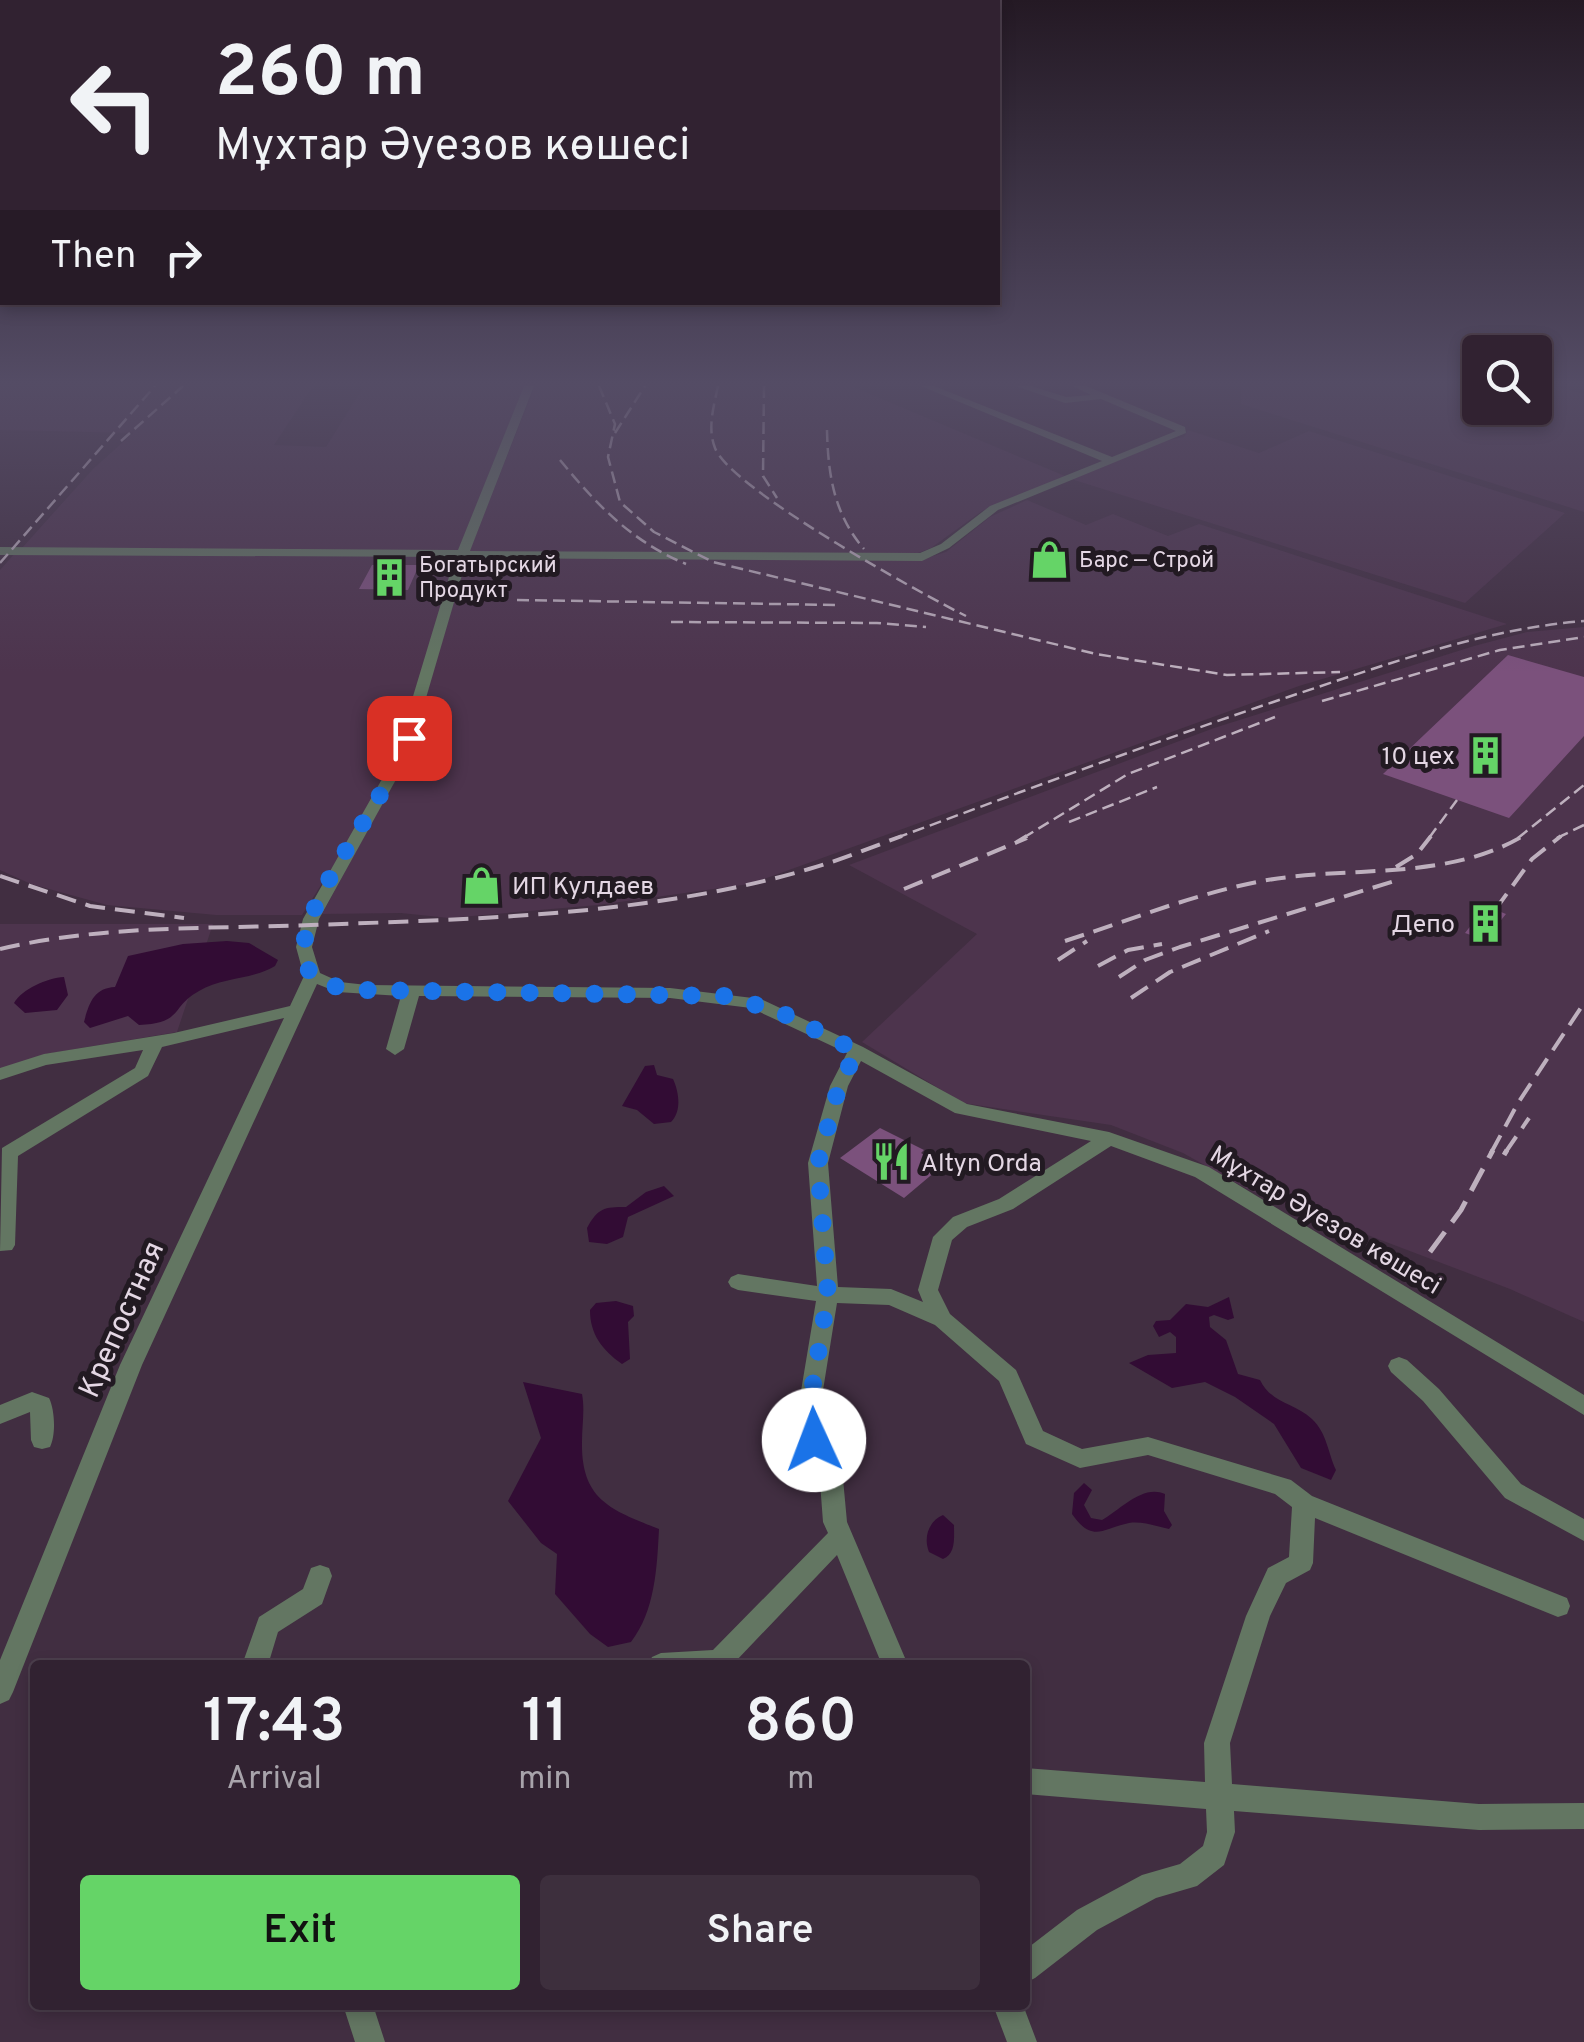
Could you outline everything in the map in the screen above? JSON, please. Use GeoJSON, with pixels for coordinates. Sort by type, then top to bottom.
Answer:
{"type":"FeatureCollection","features":[{"type":"Feature","properties":{"kind":"street"},"geometry":{"type":"LineString","coordinates":[[312,976],[304,947],[310,919],[402,756],[462,554],[491,481]]}},
{"type":"Feature","properties":{"kind":"street"},"geometry":{"type":"LineString","coordinates":[[0,551],[922,557],[945,546],[994,508],[1059,481]]}},
{"type":"Feature","properties":{"kind":"street","name":"Мұхтар Әуезов көшесі"},"geometry":{"type":"LineString","coordinates":[[312,976],[337,987],[411,992],[726,996],[780,1012],[962,1108],[1108,1138],[1185,1164],[1242,1193],[1584,1406]]}},
{"type":"Feature","properties":{"kind":"street","name":"Крепостная"},"geometry":{"type":"LineString","coordinates":[[0,1692],[131,1365],[312,976]]}},
{"type":"Feature","properties":{"kind":"street"},"geometry":{"type":"LineString","coordinates":[[395,1049],[411,992]]}},
{"type":"Feature","properties":{"kind":"street"},"geometry":{"type":"LineString","coordinates":[[0,1074],[44,1060],[156,1041],[294,1010]]}},
{"type":"Feature","properties":{"kind":"street"},"geometry":{"type":"LineString","coordinates":[[5,1246],[9,1153],[137,1076],[147,1066],[156,1041]]}},
{"type":"Feature","properties":{"kind":"street"},"geometry":{"type":"LineString","coordinates":[[857,1051],[839,1086],[818,1163],[828,1295],[809,1408],[814,1440],[830,1468],[836,1522],[893,1660]]}},
{"type":"Feature","properties":{"kind":"street"},"geometry":{"type":"LineString","coordinates":[[942,1319],[928,1290],[943,1237],[960,1222],[1006,1204],[1108,1138]]}},
{"type":"Feature","properties":{"kind":"street"},"geometry":{"type":"LineString","coordinates":[[738,1282],[828,1295],[891,1297],[942,1319],[1008,1376],[1034,1437],[1080,1459],[1148,1446],[1283,1487],[1304,1503],[1558,1606]]}},
{"type":"Feature","properties":{"kind":"street"},"geometry":{"type":"LineString","coordinates":[[1399,1366],[1431,1395],[1513,1491],[1584,1531]]}},
{"type":"Feature","properties":{"kind":"street"},"geometry":{"type":"LineString","coordinates":[[0,1415],[32,1401],[41,1404],[42,1440]]}},
{"type":"Feature","properties":{"kind":"street"},"geometry":{"type":"LineString","coordinates":[[1030,1964],[1087,1920],[1152,1885],[1187,1876],[1206,1865],[1218,1847],[1218,1743],[1258,1616],[1277,1576],[1301,1563],[1304,1503]]}},
{"type":"Feature","properties":{"kind":"street"},"geometry":{"type":"LineString","coordinates":[[724,1660],[841,1535]]}},
{"type":"Feature","properties":{"kind":"street"},"geometry":{"type":"LineString","coordinates":[[258,1660],[268,1625],[313,1596],[320,1576]]}},
{"type":"Feature","properties":{"kind":"street"},"geometry":{"type":"LineString","coordinates":[[1030,1781],[1479,1816],[1584,1816]]}},
{"type":"Feature","properties":{"kind":"street"},"geometry":{"type":"LineString","coordinates":[[360,2010],[370,2042]]}},
{"type":"Feature","properties":{"kind":"street"},"geometry":{"type":"LineString","coordinates":[[1010,2010],[1022,2042]]}},
{"type":"Feature","properties":{"kind":"shaded area"},"geometry":{"type":"Polygon","coordinates":[[[82,481],[486,481],[458,551],[22,548],[82,481]]]}},
{"type":"Feature","properties":{"kind":"shaded area"},"geometry":{"type":"Polygon","coordinates":[[[497,481],[1052,481],[982,511],[931,548],[913,555],[469,552],[497,481]]]}},
{"type":"Feature","properties":{"kind":"shaded area"},"geometry":{"type":"Polygon","coordinates":[[[1078,481],[1466,481],[1565,513],[1465,603],[1078,481]]]}},
{"type":"Feature","properties":{"kind":"shaded area"},"geometry":{"type":"Polygon","coordinates":[[[1486,481],[1584,481],[1584,512],[1486,481]]]}},
{"type":"Feature","properties":{"kind":"shaded area"},"geometry":{"type":"Polygon","coordinates":[[[1027,500],[1086,525],[1113,514],[1168,536],[1199,524],[1507,624],[1299,686],[750,884],[598,905],[449,918],[401,913],[322,914],[408,756],[467,557],[920,560],[946,552],[990,517],[1027,500]]]}},
{"type":"Feature","properties":{"kind":"shaded area"},"geometry":{"type":"Polygon","coordinates":[[[16,552],[456,556],[403,739],[385,784],[302,915],[216,915],[107,905],[31,884],[0,870],[0,570],[16,552]]]}},
{"type":"Feature","properties":{"kind":"shaded area"},"geometry":{"type":"Polygon","coordinates":[[[1584,627],[1584,1322],[1510,1289],[1249,1190],[1183,1153],[1111,1125],[963,1103],[862,1042],[977,934],[849,865],[1214,728],[1474,646],[1527,632],[1584,627]]]}},
{"type":"Feature","properties":{"kind":"shaded area"},"geometry":{"type":"Polygon","coordinates":[[[0,924],[213,924],[177,1032],[46,1054],[0,1069],[0,924]]]}},
{"type":"Feature","properties":{"kind":"shaded area"},"geometry":{"type":"Polygon","coordinates":[[[249,943],[278,960],[266,971],[199,991],[163,1021],[139,1025],[128,1016],[90,1028],[84,1022],[94,998],[102,990],[115,987],[128,956],[183,944],[249,943]]]}},
{"type":"Feature","properties":{"kind":"shaded area"},"geometry":{"type":"Polygon","coordinates":[[[64,977],[68,995],[57,1010],[25,1013],[14,1003],[36,985],[64,977]]]}},
{"type":"Feature","properties":{"kind":"shaded area"},"geometry":{"type":"Polygon","coordinates":[[[654,1065],[657,1075],[673,1079],[677,1090],[678,1107],[671,1122],[654,1124],[637,1110],[622,1106],[645,1066],[654,1065]]]}},
{"type":"Feature","properties":{"kind":"shaded area"},"geometry":{"type":"Polygon","coordinates":[[[664,1186],[674,1196],[628,1217],[623,1237],[607,1244],[589,1242],[587,1228],[598,1213],[607,1208],[626,1207],[646,1192],[664,1186]]]}},
{"type":"Feature","properties":{"kind":"shaded area"},"geometry":{"type":"Polygon","coordinates":[[[1229,1297],[1234,1318],[1214,1315],[1209,1317],[1210,1327],[1226,1340],[1238,1374],[1260,1380],[1271,1394],[1305,1413],[1317,1425],[1336,1470],[1331,1480],[1301,1468],[1274,1424],[1235,1397],[1205,1382],[1172,1388],[1129,1363],[1148,1355],[1176,1353],[1176,1337],[1170,1332],[1159,1337],[1153,1326],[1156,1321],[1170,1320],[1186,1304],[1208,1307],[1229,1297]]]}},
{"type":"Feature","properties":{"kind":"shaded area"},"geometry":{"type":"Polygon","coordinates":[[[616,1301],[633,1306],[634,1316],[628,1322],[630,1359],[622,1364],[598,1341],[590,1310],[596,1303],[616,1301]]]}},
{"type":"Feature","properties":{"kind":"shaded area"},"geometry":{"type":"Polygon","coordinates":[[[523,1382],[582,1394],[583,1462],[593,1490],[613,1508],[659,1529],[650,1603],[631,1642],[608,1647],[590,1634],[555,1594],[557,1554],[541,1543],[508,1501],[541,1438],[523,1382]]]}},
{"type":"Feature","properties":{"kind":"shaded area"},"geometry":{"type":"Polygon","coordinates":[[[1084,1483],[1092,1490],[1084,1505],[1091,1518],[1102,1520],[1132,1499],[1157,1492],[1165,1494],[1164,1511],[1172,1525],[1169,1529],[1134,1523],[1099,1532],[1086,1529],[1072,1514],[1074,1493],[1084,1483]]]}},
{"type":"Feature","properties":{"kind":"shaded area"},"geometry":{"type":"Polygon","coordinates":[[[943,1515],[954,1525],[954,1535],[952,1549],[943,1559],[929,1552],[927,1535],[931,1525],[943,1515]]]}},
{"type":"Feature","properties":{"kind":"building","name":"Богатырский Продукт"},"geometry":{"type":"Polygon","coordinates":[[[372,565],[419,565],[408,590],[359,589],[372,565]]]}},
{"type":"Feature","properties":{"kind":"building","name":"10 цех"},"geometry":{"type":"Polygon","coordinates":[[[1508,655],[1584,677],[1584,736],[1509,818],[1383,774],[1508,655]]]}},
{"type":"Feature","properties":{"kind":"building","name":"Депо"},"geometry":{"type":"Polygon","coordinates":[[[1486,906],[1506,914],[1485,940],[1465,933],[1486,906]]]}},
{"type":"Feature","properties":{"kind":"building","name":"Altyn Orda"},"geometry":{"type":"Polygon","coordinates":[[[880,1128],[924,1150],[921,1153],[942,1166],[904,1198],[840,1158],[880,1128]]]}},
{"type":"Feature","properties":{"kind":"railway"},"geometry":{"type":"LineString","coordinates":[[0,563],[72,481]]}},
{"type":"Feature","properties":{"kind":"railway"},"geometry":{"type":"LineString","coordinates":[[579,481],[632,533],[686,564]]}},
{"type":"Feature","properties":{"kind":"railway"},"geometry":{"type":"LineString","coordinates":[[614,481],[620,502],[654,532],[713,562],[1096,654],[1227,675],[1340,672]]}},
{"type":"Feature","properties":{"kind":"railway"},"geometry":{"type":"LineString","coordinates":[[746,481],[829,539],[966,616]]}},
{"type":"Feature","properties":{"kind":"railway"},"geometry":{"type":"LineString","coordinates":[[766,481],[777,498]]}},
{"type":"Feature","properties":{"kind":"railway"},"geometry":{"type":"LineString","coordinates":[[833,481],[839,508],[864,549]]}},
{"type":"Feature","properties":{"kind":"railway"},"geometry":{"type":"LineString","coordinates":[[517,600],[840,605]]}},
{"type":"Feature","properties":{"kind":"railway"},"geometry":{"type":"LineString","coordinates":[[896,838],[1403,659],[1510,631],[1584,621]]}},
{"type":"Feature","properties":{"kind":"railway"},"geometry":{"type":"LineString","coordinates":[[671,622],[877,623],[926,627]]}},
{"type":"Feature","properties":{"kind":"railway"},"geometry":{"type":"LineString","coordinates":[[1322,701],[1500,650],[1584,637]]}},
{"type":"Feature","properties":{"kind":"railway"},"geometry":{"type":"LineString","coordinates":[[1023,838],[1128,774],[1275,717]]}},
{"type":"Feature","properties":{"kind":"railway"},"geometry":{"type":"LineString","coordinates":[[1518,838],[1584,785]]}},
{"type":"Feature","properties":{"kind":"railway"},"geometry":{"type":"LineString","coordinates":[[1069,822],[1157,787]]}},
{"type":"Feature","properties":{"kind":"railway"},"geometry":{"type":"LineString","coordinates":[[1429,838],[1457,800]]}},
{"type":"Feature","properties":{"kind":"railway"},"geometry":{"type":"LineString","coordinates":[[1561,836],[1584,825]]}},
{"type":"Feature","properties":{"kind":"railway"},"geometry":{"type":"LineString","coordinates":[[0,949],[116,932],[436,920],[624,906],[748,885],[821,865],[902,836]]}},
{"type":"Feature","properties":{"kind":"railway"},"geometry":{"type":"LineString","coordinates":[[1017,842],[1027,836]]}},
{"type":"Feature","properties":{"kind":"railway"},"geometry":{"type":"LineString","coordinates":[[1396,867],[1417,854],[1431,836]]}},
{"type":"Feature","properties":{"kind":"railway"},"geometry":{"type":"LineString","coordinates":[[1065,941],[1237,886],[1295,876],[1429,866],[1493,850],[1523,836]]}},
{"type":"Feature","properties":{"kind":"railway"},"geometry":{"type":"LineString","coordinates":[[1495,910],[1532,859],[1561,836]]}},
{"type":"Feature","properties":{"kind":"railway"},"geometry":{"type":"LineString","coordinates":[[1557,838],[1561,836]]}},
{"type":"Feature","properties":{"kind":"railway"},"geometry":{"type":"LineString","coordinates":[[904,889],[1027,838]]}},
{"type":"Feature","properties":{"kind":"railway"},"geometry":{"type":"LineString","coordinates":[[0,876],[90,906],[184,918]]}},
{"type":"Feature","properties":{"kind":"railway"},"geometry":{"type":"LineString","coordinates":[[1119,977],[1145,960],[1180,947],[1398,880]]}},
{"type":"Feature","properties":{"kind":"railway"},"geometry":{"type":"LineString","coordinates":[[1131,998],[1170,972],[1269,931]]}},
{"type":"Feature","properties":{"kind":"railway"},"geometry":{"type":"LineString","coordinates":[[1058,960],[1087,941]]}},
{"type":"Feature","properties":{"kind":"railway"},"geometry":{"type":"LineString","coordinates":[[1098,966],[1128,950],[1162,944]]}},
{"type":"Feature","properties":{"kind":"railway"},"geometry":{"type":"LineString","coordinates":[[1491,1153],[1518,1103],[1584,1003]]}},
{"type":"Feature","properties":{"kind":"railway"},"geometry":{"type":"LineString","coordinates":[[1507,1151],[1529,1118]]}},
{"type":"Feature","properties":{"kind":"railway"},"geometry":{"type":"LineString","coordinates":[[1430,1252],[1461,1210],[1493,1150]]}},
{"type":"Feature","properties":{"kind":"railway"},"geometry":{"type":"LineString","coordinates":[[1504,1155],[1507,1151]]}},
{"type":"Feature","properties":{"kind":"place","name":"Барс — Строй"},"geometry":{"type":"Point","coordinates":[1049,559]}},
{"type":"Feature","properties":{"kind":"place","name":"Богатырский Продукт"},"geometry":{"type":"Point","coordinates":[389,577]}},
{"type":"Feature","properties":{"kind":"place","name":"10 цех"},"geometry":{"type":"Point","coordinates":[1485,755]}},
{"type":"Feature","properties":{"kind":"place","name":"ИП Кулдаев"},"geometry":{"type":"Point","coordinates":[482,885]}},
{"type":"Feature","properties":{"kind":"place","name":"Депо"},"geometry":{"type":"Point","coordinates":[1485,923]}},
{"type":"Feature","properties":{"kind":"place","name":"Altyn Orda"},"geometry":{"type":"Point","coordinates":[891,1162]}},
{"type":"Feature","properties":{"kind":"route"},"geometry":{"type":"LineString","coordinates":[[409,738],[389,784],[310,919],[304,956],[312,976],[337,987],[367,990],[726,996],[780,1012],[857,1051],[839,1086],[818,1163],[828,1295],[809,1408],[814,1440]]}}]}
